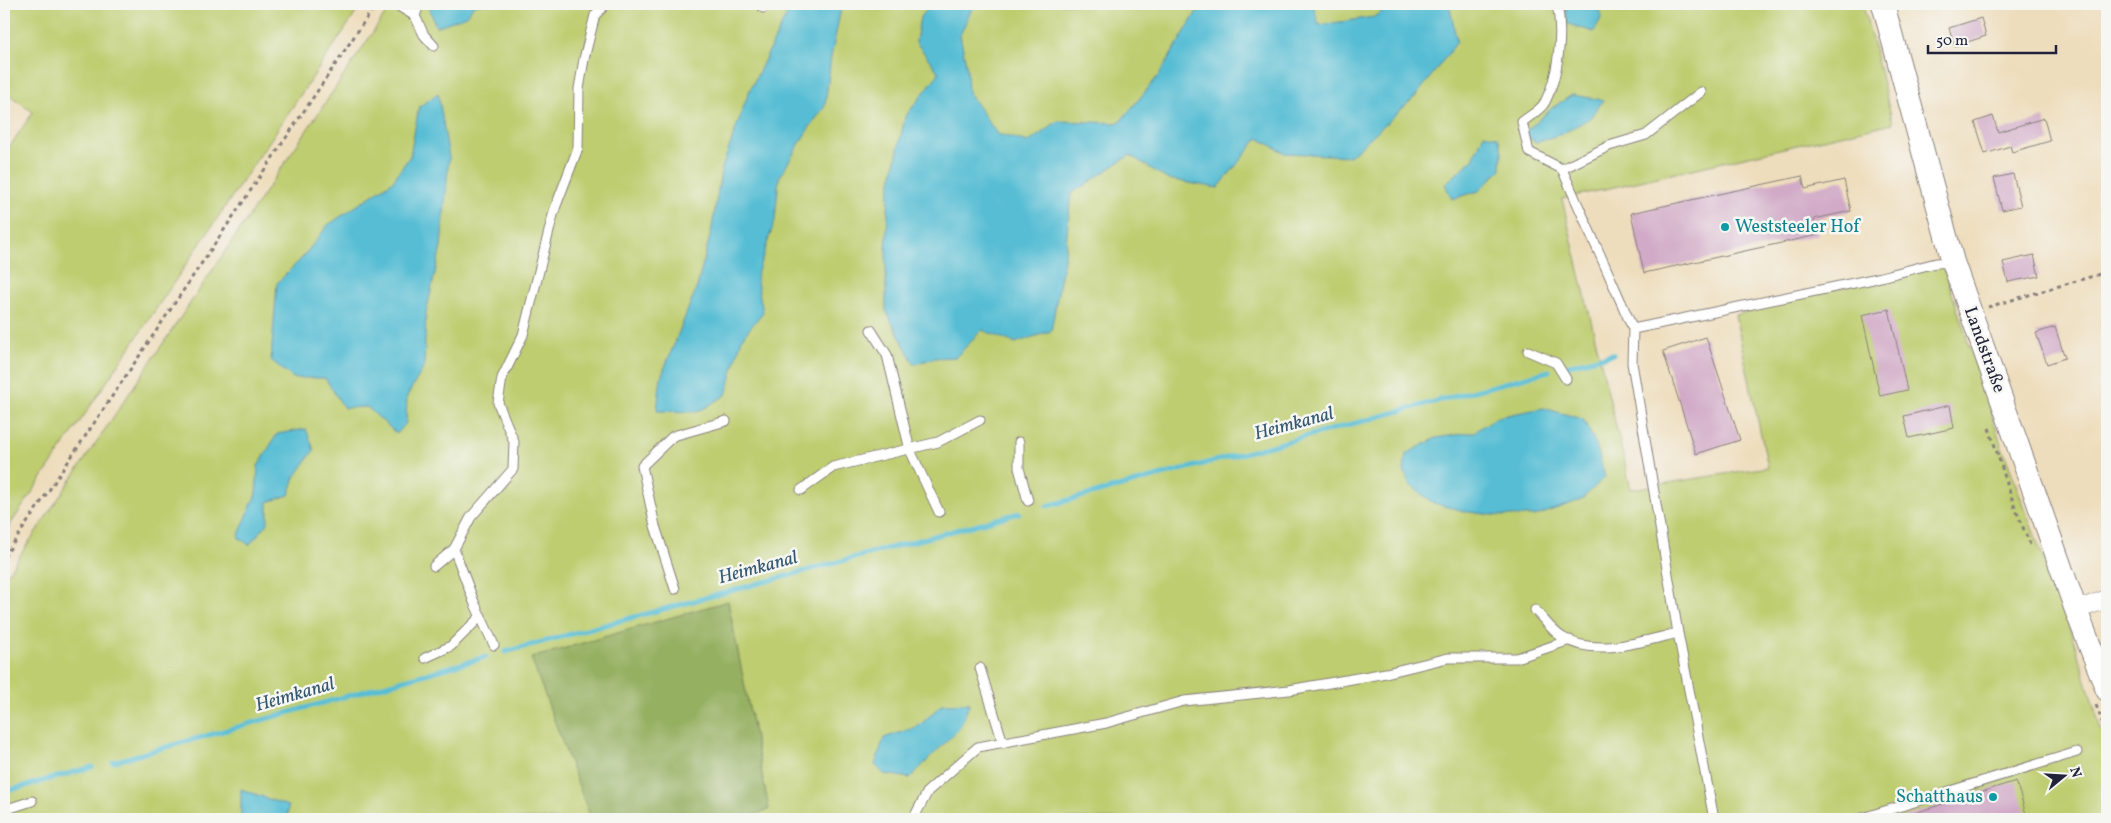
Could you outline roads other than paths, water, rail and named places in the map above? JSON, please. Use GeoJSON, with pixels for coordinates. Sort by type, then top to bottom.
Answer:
{"type":"FeatureCollection","features":[{"type":"Feature","properties":{"kind":"street","name":"Landstraße"},"geometry":{"type":"LineString","coordinates":[[1883,4],[1953,262],[2076,610],[2107,690]]}},
{"type":"Feature","properties":{"kind":"street"},"geometry":{"type":"LineString","coordinates":[[2076,610],[2107,599]]}},
{"type":"Feature","properties":{"kind":"lane"},"geometry":{"type":"LineString","coordinates":[[395,4],[415,16],[424,35],[434,46]]}},
{"type":"Feature","properties":{"kind":"lane"},"geometry":{"type":"LineString","coordinates":[[415,16],[419,4]]}},
{"type":"Feature","properties":{"kind":"lane"},"geometry":{"type":"LineString","coordinates":[[434,566],[454,549],[470,517],[513,469],[514,442],[498,403],[502,378],[523,335],[554,211],[578,148],[579,89],[583,66],[595,15],[606,4]]}},
{"type":"Feature","properties":{"kind":"lane"},"geometry":{"type":"LineString","coordinates":[[1558,4],[1561,23],[1556,67],[1544,103],[1522,122],[1528,152],[1562,168],[1633,329],[1632,362],[1678,633],[1714,819]]}},
{"type":"Feature","properties":{"kind":"lane"},"geometry":{"type":"LineString","coordinates":[[1562,168],[1609,146],[1646,135],[1701,92]]}},
{"type":"Feature","properties":{"kind":"lane"},"geometry":{"type":"LineString","coordinates":[[1633,329],[1874,279],[1936,264],[1953,262]]}},
{"type":"Feature","properties":{"kind":"lane"},"geometry":{"type":"LineString","coordinates":[[871,330],[888,355],[909,448],[939,512]]}},
{"type":"Feature","properties":{"kind":"lane"},"geometry":{"type":"LineString","coordinates":[[1528,351],[1556,363],[1566,379]]}},
{"type":"Feature","properties":{"kind":"lane"},"geometry":{"type":"LineString","coordinates":[[801,490],[832,467],[938,442],[980,420]]}},
{"type":"Feature","properties":{"kind":"lane"},"geometry":{"type":"LineString","coordinates":[[675,589],[655,526],[642,466],[673,436],[726,421]]}},
{"type":"Feature","properties":{"kind":"lane"},"geometry":{"type":"LineString","coordinates":[[1019,442],[1019,468],[1028,501]]}},
{"type":"Feature","properties":{"kind":"lane"},"geometry":{"type":"LineString","coordinates":[[454,549],[494,645]]}},
{"type":"Feature","properties":{"kind":"lane"},"geometry":{"type":"LineString","coordinates":[[1535,610],[1562,637],[1585,646],[1626,646],[1678,633]]}},
{"type":"Feature","properties":{"kind":"lane"},"geometry":{"type":"LineString","coordinates":[[425,658],[451,646],[481,616]]}},
{"type":"Feature","properties":{"kind":"lane"},"geometry":{"type":"LineString","coordinates":[[913,819],[928,791],[978,748],[1106,723],[1184,701],[1289,690],[1386,673],[1448,658],[1517,658],[1570,640]]}},
{"type":"Feature","properties":{"kind":"lane"},"geometry":{"type":"LineString","coordinates":[[980,668],[1003,743]]}},
{"type":"Feature","properties":{"kind":"lane"},"geometry":{"type":"LineString","coordinates":[[1859,819],[2077,752]]}},
{"type":"Feature","properties":{"kind":"lane"},"geometry":{"type":"LineString","coordinates":[[4,810],[32,801]]}},
{"type":"Feature","properties":{"kind":"water"},"geometry":{"type":"Polygon","coordinates":[[[428,4],[475,4],[466,16],[436,27],[428,4]]]}},
{"type":"Feature","properties":{"kind":"water"},"geometry":{"type":"Polygon","coordinates":[[[792,4],[842,4],[831,57],[825,106],[807,131],[779,178],[775,220],[756,277],[763,312],[742,338],[726,395],[698,412],[657,411],[661,377],[697,287],[712,228],[721,171],[748,94],[792,4]]]}},
{"type":"Feature","properties":{"kind":"water"},"geometry":{"type":"Polygon","coordinates":[[[933,4],[974,4],[960,35],[967,69],[968,92],[997,134],[1029,142],[1058,121],[1119,123],[1159,75],[1199,8],[1204,4],[1313,4],[1319,25],[1374,17],[1394,4],[1449,4],[1457,42],[1416,96],[1350,156],[1285,153],[1258,138],[1218,188],[1167,179],[1130,155],[1071,194],[1065,254],[1051,331],[1015,343],[982,330],[956,357],[935,358],[914,364],[886,311],[886,248],[889,191],[905,117],[939,73],[916,42],[920,17],[933,4]]]}},
{"type":"Feature","properties":{"kind":"water"},"geometry":{"type":"Polygon","coordinates":[[[1564,4],[1594,4],[1602,16],[1594,32],[1568,24],[1564,4]]]}},
{"type":"Feature","properties":{"kind":"water"},"geometry":{"type":"Polygon","coordinates":[[[438,93],[449,158],[441,247],[426,313],[424,367],[407,396],[406,423],[397,434],[367,407],[344,408],[325,378],[293,378],[271,360],[277,283],[302,258],[328,225],[392,182],[410,156],[419,107],[438,93]]]}},
{"type":"Feature","properties":{"kind":"water"},"geometry":{"type":"Polygon","coordinates":[[[1572,95],[1603,100],[1592,117],[1562,134],[1536,142],[1522,135],[1552,108],[1572,95]]]}},
{"type":"Feature","properties":{"kind":"water"},"geometry":{"type":"Polygon","coordinates":[[[1484,134],[1498,137],[1502,151],[1501,169],[1479,191],[1452,199],[1445,184],[1473,159],[1484,134]]]}},
{"type":"Feature","properties":{"kind":"water"},"geometry":{"type":"Polygon","coordinates":[[[1543,408],[1583,419],[1596,444],[1605,477],[1581,500],[1535,516],[1502,516],[1468,512],[1433,503],[1409,484],[1404,470],[1406,454],[1436,438],[1474,432],[1497,417],[1543,408]]]}},
{"type":"Feature","properties":{"kind":"water"},"geometry":{"type":"Polygon","coordinates":[[[306,429],[314,450],[295,477],[289,495],[268,502],[268,523],[249,545],[238,537],[256,494],[258,466],[277,434],[306,429]]]}},
{"type":"Feature","properties":{"kind":"water"},"geometry":{"type":"Polygon","coordinates":[[[970,703],[959,729],[910,778],[884,774],[875,765],[884,738],[919,726],[942,704],[970,703]]]}},
{"type":"Feature","properties":{"kind":"water"},"geometry":{"type":"Polygon","coordinates":[[[241,789],[288,806],[288,819],[241,819],[241,789]]]}},
{"type":"Feature","properties":{"kind":"waterway","name":"Heimkanal"},"geometry":{"type":"LineString","coordinates":[[1566,366],[1613,354]]}},
{"type":"Feature","properties":{"kind":"waterway","name":"Heimkanal"},"geometry":{"type":"LineString","coordinates":[[1047,506],[1549,371]]}},
{"type":"Feature","properties":{"kind":"waterway","name":"Heimkanal"},"geometry":{"type":"LineString","coordinates":[[505,652],[1019,513]]}},
{"type":"Feature","properties":{"kind":"waterway","name":"Heimkanal"},"geometry":{"type":"LineString","coordinates":[[113,762],[486,657]]}},
{"type":"Feature","properties":{"kind":"waterway","name":"Heimkanal"},"geometry":{"type":"LineString","coordinates":[[4,792],[92,767]]}},
{"type":"Feature","properties":{"kind":"place","name":"Weststeeler Hof"},"geometry":{"type":"Point","coordinates":[1725,227]}},
{"type":"Feature","properties":{"kind":"place","name":"Schatthaus"},"geometry":{"type":"Point","coordinates":[1993,797]}}]}
